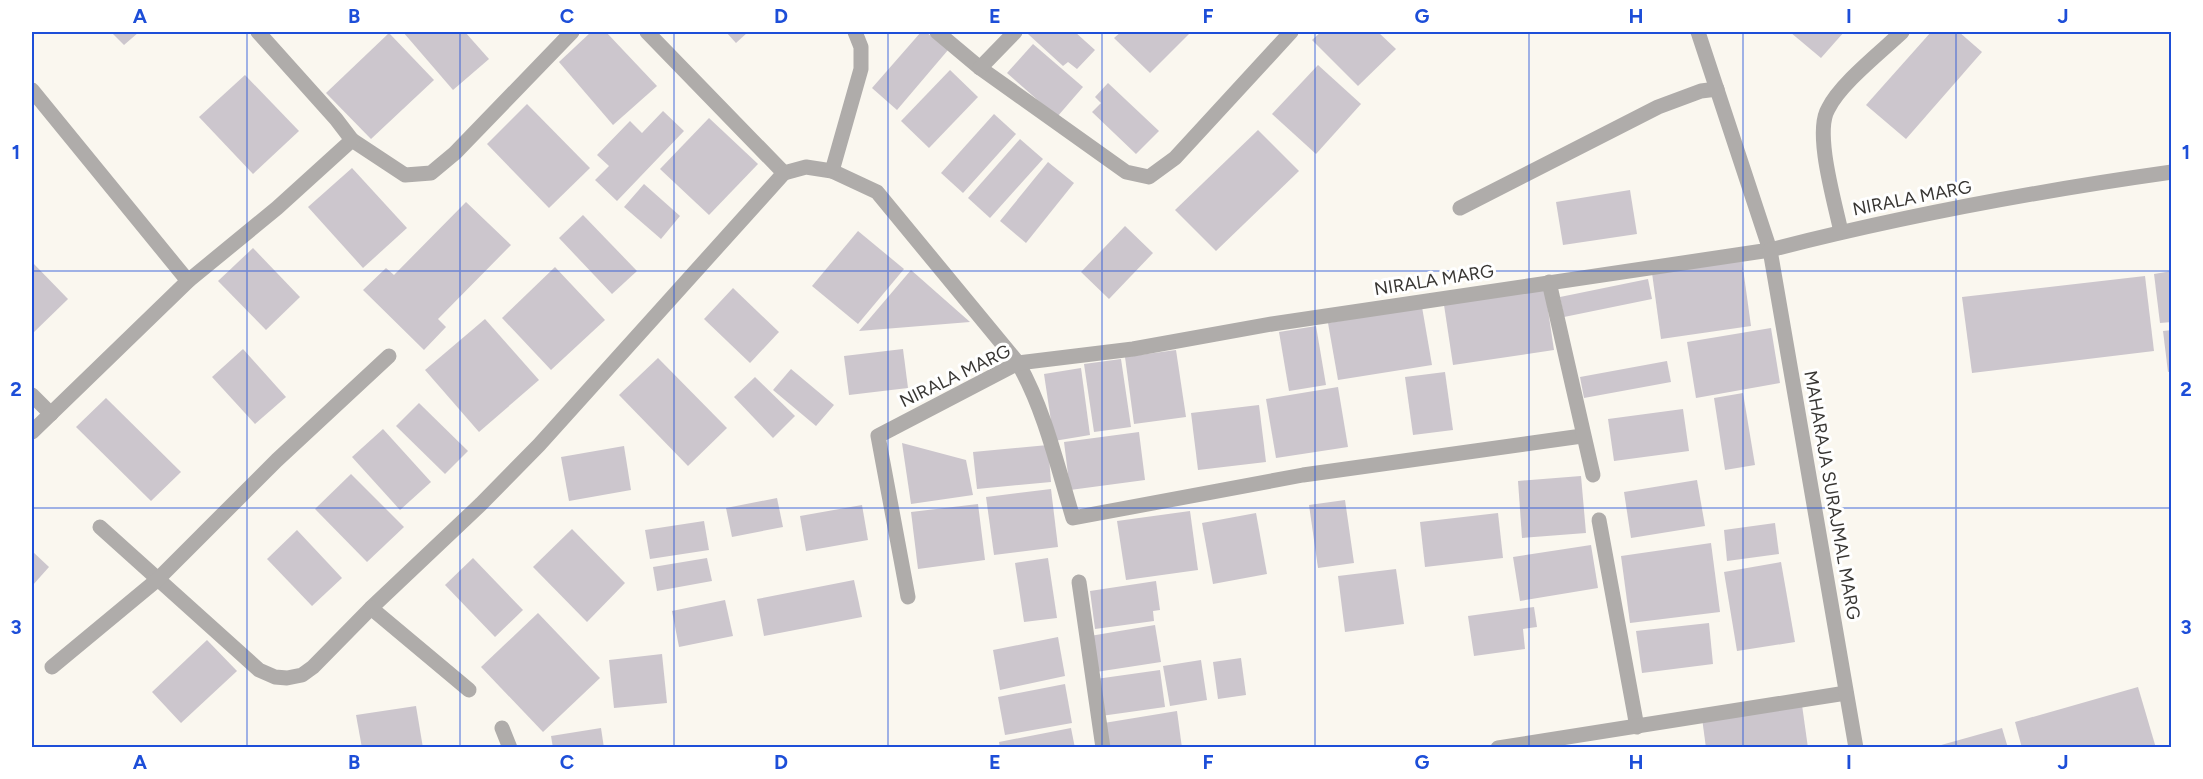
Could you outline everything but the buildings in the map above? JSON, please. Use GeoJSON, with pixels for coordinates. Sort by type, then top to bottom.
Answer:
{"type":"FeatureCollection","features":[{"type":"Feature","properties":{"kind":"street"},"geometry":{"type":"LineString","coordinates":[[258,32],[352,140],[405,175],[431,173],[455,153],[572,32]]}},
{"type":"Feature","properties":{"kind":"street"},"geometry":{"type":"LineString","coordinates":[[647,32],[784,172]]}},
{"type":"Feature","properties":{"kind":"street"},"geometry":{"type":"LineString","coordinates":[[832,171],[861,69],[861,47],[855,32]]}},
{"type":"Feature","properties":{"kind":"street"},"geometry":{"type":"LineString","coordinates":[[937,32],[980,68],[1126,172],[1149,177],[1175,158],[1291,32]]}},
{"type":"Feature","properties":{"kind":"street"},"geometry":{"type":"LineString","coordinates":[[980,68],[1016,32]]}},
{"type":"Feature","properties":{"kind":"street","name":"MAHARAJA SURAJMAL MARG"},"geometry":{"type":"LineString","coordinates":[[1698,32],[1770,250],[1856,747]]}},
{"type":"Feature","properties":{"kind":"street"},"geometry":{"type":"LineString","coordinates":[[1841,232],[1823,147],[1826,110],[1839,92],[1902,32]]}},
{"type":"Feature","properties":{"kind":"street"},"geometry":{"type":"LineString","coordinates":[[1460,208],[1658,107],[1701,91],[1717,89]]}},
{"type":"Feature","properties":{"kind":"street"},"geometry":{"type":"LineString","coordinates":[[32,90],[188,280]]}},
{"type":"Feature","properties":{"kind":"street"},"geometry":{"type":"LineString","coordinates":[[32,432],[188,280],[277,208],[352,140]]}},
{"type":"Feature","properties":{"kind":"street"},"geometry":{"type":"LineString","coordinates":[[100,527],[259,670],[275,677],[287,678],[302,675],[314,667],[371,608],[481,504],[539,445],[784,172],[806,167],[832,171],[876,192],[1018,363],[1043,416],[1073,518],[1303,475],[1582,436]]}},
{"type":"Feature","properties":{"kind":"street","name":"NIRALA MARG"},"geometry":{"type":"LineString","coordinates":[[908,597],[878,436],[1018,363],[1132,349],[1272,324],[1770,250],[1841,232],[2048,190],[2172,172]]}},
{"type":"Feature","properties":{"kind":"street"},"geometry":{"type":"LineString","coordinates":[[1549,282],[1582,436],[1593,475]]}},
{"type":"Feature","properties":{"kind":"street"},"geometry":{"type":"LineString","coordinates":[[52,667],[157,580],[278,460],[389,356]]}},
{"type":"Feature","properties":{"kind":"street"},"geometry":{"type":"LineString","coordinates":[[32,395],[51,414]]}},
{"type":"Feature","properties":{"kind":"street"},"geometry":{"type":"LineString","coordinates":[[1599,520],[1637,727]]}},
{"type":"Feature","properties":{"kind":"street"},"geometry":{"type":"LineString","coordinates":[[1078,582],[1103,747]]}},
{"type":"Feature","properties":{"kind":"street"},"geometry":{"type":"LineString","coordinates":[[371,608],[469,690]]}},
{"type":"Feature","properties":{"kind":"street"},"geometry":{"type":"LineString","coordinates":[[1498,747],[1846,693]]}},
{"type":"Feature","properties":{"kind":"street"},"geometry":{"type":"LineString","coordinates":[[502,728],[510,747]]}}]}
